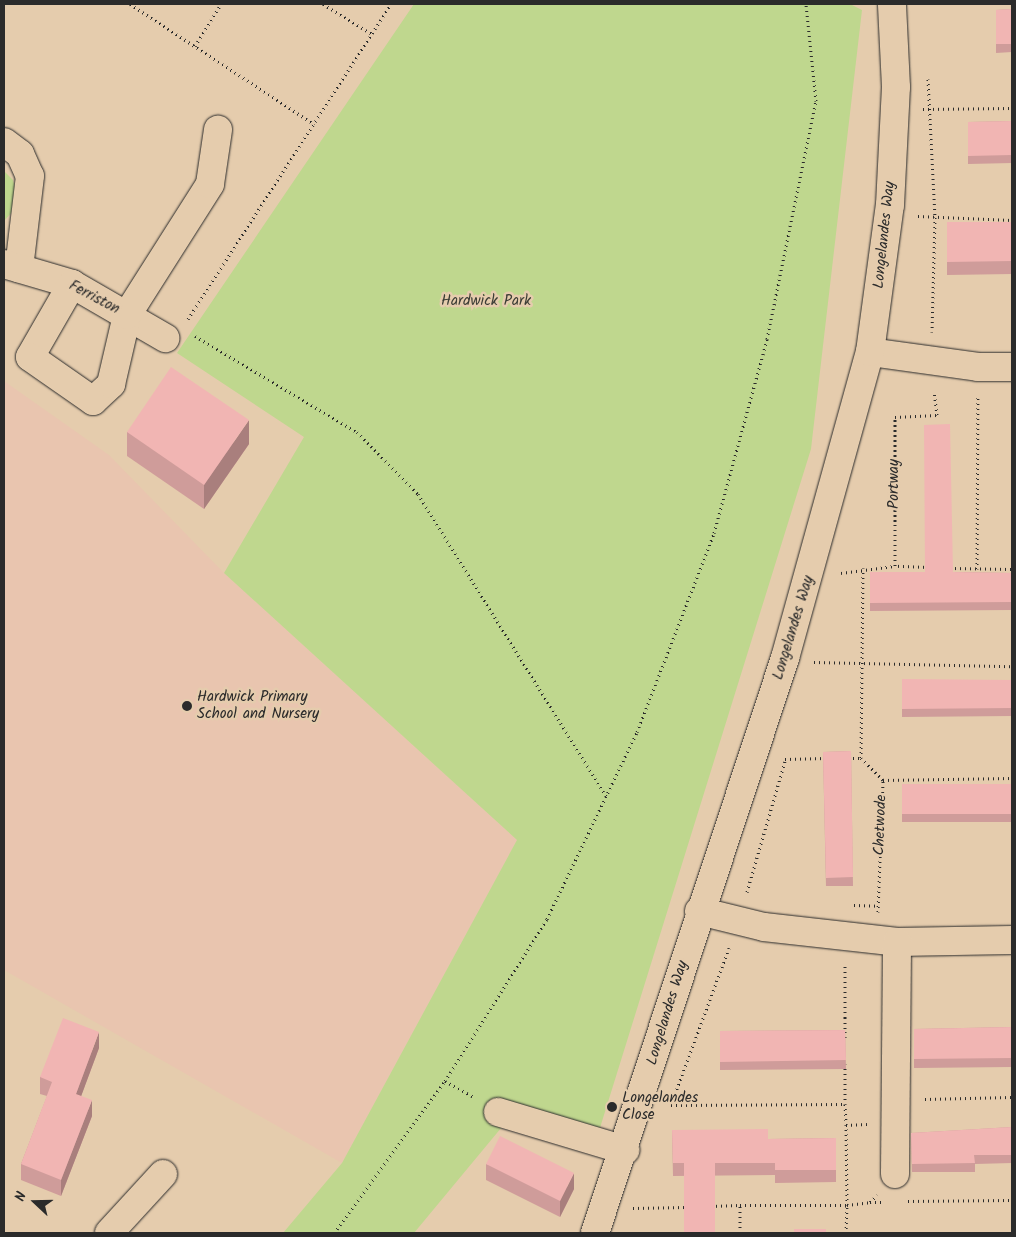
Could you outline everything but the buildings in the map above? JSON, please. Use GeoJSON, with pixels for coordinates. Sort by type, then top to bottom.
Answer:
{"type":"FeatureCollection","features":[{"type":"Feature","properties":{"kind":"street","name":"Longelandes Way"},"geometry":{"type":"LineString","coordinates":[[595,1233],[625,1150],[700,911],[786,658],[870,352],[890,205],[896,87],[892,4]]}},
{"type":"Feature","properties":{"kind":"street"},"geometry":{"type":"LineString","coordinates":[[72,284],[30,357],[93,402],[111,384],[128,315],[210,184],[218,130]]}},
{"type":"Feature","properties":{"kind":"street","name":"Ferriston"},"geometry":{"type":"LineString","coordinates":[[4,142],[20,154],[30,176],[11,266],[72,284],[128,315],[174,333]]}},
{"type":"Feature","properties":{"kind":"street"},"geometry":{"type":"LineString","coordinates":[[870,352],[978,367],[1012,368]]}},
{"type":"Feature","properties":{"kind":"street"},"geometry":{"type":"LineString","coordinates":[[700,911],[739,921],[845,937],[887,941],[1012,940]]}},
{"type":"Feature","properties":{"kind":"street"},"geometry":{"type":"LineString","coordinates":[[887,941],[896,1111],[895,1174]]}},
{"type":"Feature","properties":{"kind":"street"},"geometry":{"type":"LineString","coordinates":[[498,1112],[625,1150]]}},
{"type":"Feature","properties":{"kind":"street"},"geometry":{"type":"LineString","coordinates":[[109,1233],[163,1174]]}},
{"type":"Feature","properties":{"kind":"path"},"geometry":{"type":"LineString","coordinates":[[130,4],[314,124]]}},
{"type":"Feature","properties":{"kind":"path"},"geometry":{"type":"LineString","coordinates":[[195,46],[221,4]]}},
{"type":"Feature","properties":{"kind":"path"},"geometry":{"type":"LineString","coordinates":[[323,4],[372,34]]}},
{"type":"Feature","properties":{"kind":"path"},"geometry":{"type":"LineString","coordinates":[[391,4],[314,124],[174,333],[357,432],[418,494],[606,796]]}},
{"type":"Feature","properties":{"kind":"path"},"geometry":{"type":"LineString","coordinates":[[334,1233],[450,1074],[542,927],[637,732],[714,533],[766,339],[816,101],[806,4]]}},
{"type":"Feature","properties":{"kind":"path"},"geometry":{"type":"LineString","coordinates":[[927,70],[931,109],[935,216],[932,361]]}},
{"type":"Feature","properties":{"kind":"path"},"geometry":{"type":"LineString","coordinates":[[931,109],[1012,108]]}},
{"type":"Feature","properties":{"kind":"path"},"geometry":{"type":"LineString","coordinates":[[935,216],[1012,220]]}},
{"type":"Feature","properties":{"kind":"path","name":"Portway"},"geometry":{"type":"LineString","coordinates":[[896,566],[895,417],[936,415],[932,361]]}},
{"type":"Feature","properties":{"kind":"path"},"geometry":{"type":"LineString","coordinates":[[977,569],[978,367]]}},
{"type":"Feature","properties":{"kind":"path"},"geometry":{"type":"LineString","coordinates":[[839,579],[842,570],[896,566],[932,568]]}},
{"type":"Feature","properties":{"kind":"path"},"geometry":{"type":"LineString","coordinates":[[861,758],[864,568]]}},
{"type":"Feature","properties":{"kind":"path"},"geometry":{"type":"LineString","coordinates":[[941,568],[1012,569]]}},
{"type":"Feature","properties":{"kind":"path"},"geometry":{"type":"LineString","coordinates":[[812,671],[817,653]]}},
{"type":"Feature","properties":{"kind":"path"},"geometry":{"type":"LineString","coordinates":[[814,662],[1012,666]]}},
{"type":"Feature","properties":{"kind":"path"},"geometry":{"type":"LineString","coordinates":[[667,1113],[739,921],[788,750]]}},
{"type":"Feature","properties":{"kind":"path"},"geometry":{"type":"LineString","coordinates":[[785,759],[833,758]]}},
{"type":"Feature","properties":{"kind":"path"},"geometry":{"type":"LineString","coordinates":[[842,758],[861,758],[883,780]]}},
{"type":"Feature","properties":{"kind":"path","name":"Chetwode"},"geometry":{"type":"LineString","coordinates":[[887,941],[883,780],[1012,778]]}},
{"type":"Feature","properties":{"kind":"path"},"geometry":{"type":"LineString","coordinates":[[845,937],[845,1047]]}},
{"type":"Feature","properties":{"kind":"path"},"geometry":{"type":"LineString","coordinates":[[845,1057],[846,1233]]}},
{"type":"Feature","properties":{"kind":"path"},"geometry":{"type":"LineString","coordinates":[[846,1125],[896,1111],[1012,1097]]}},
{"type":"Feature","properties":{"kind":"path"},"geometry":{"type":"LineString","coordinates":[[671,1105],[845,1104]]}},
{"type":"Feature","properties":{"kind":"path"},"geometry":{"type":"LineString","coordinates":[[870,1202],[895,1174]]}},
{"type":"Feature","properties":{"kind":"path"},"geometry":{"type":"LineString","coordinates":[[627,1217],[634,1200]]}},
{"type":"Feature","properties":{"kind":"path"},"geometry":{"type":"LineString","coordinates":[[899,1202],[1012,1200]]}},
{"type":"Feature","properties":{"kind":"path"},"geometry":{"type":"LineString","coordinates":[[704,1206],[847,1205],[889,1202]]}},
{"type":"Feature","properties":{"kind":"path"},"geometry":{"type":"LineString","coordinates":[[740,1205],[740,1233]]}},
{"type":"Feature","properties":{"kind":"path"},"geometry":{"type":"LineString","coordinates":[[630,1208],[694,1206]]}},
{"type":"Feature","properties":{"kind":"shaded area","name":"Hardwick Primary School and Nursery"},"geometry":{"type":"Polygon","coordinates":[[[4,381],[109,455],[224,573],[517,840],[342,1163],[4,970],[4,381]]]}},
{"type":"Feature","properties":{"kind":"green space","name":"Hardwick Park"},"geometry":{"type":"Polygon","coordinates":[[[414,4],[850,4],[862,10],[811,449],[599,1131],[511,1116],[414,1233],[283,1233],[342,1163],[517,840],[224,573],[304,437],[177,353],[414,4]]]}},
{"type":"Feature","properties":{"kind":"green space"},"geometry":{"type":"Polygon","coordinates":[[[4,171],[13,180],[17,194],[14,210],[4,221],[4,171]]]}},
{"type":"Feature","properties":{"kind":"place","name":"Hardwick Primary School and Nursery"},"geometry":{"type":"Point","coordinates":[187,706]}},
{"type":"Feature","properties":{"kind":"place","name":"Longelandes Close"},"geometry":{"type":"Point","coordinates":[612,1107]}}]}
